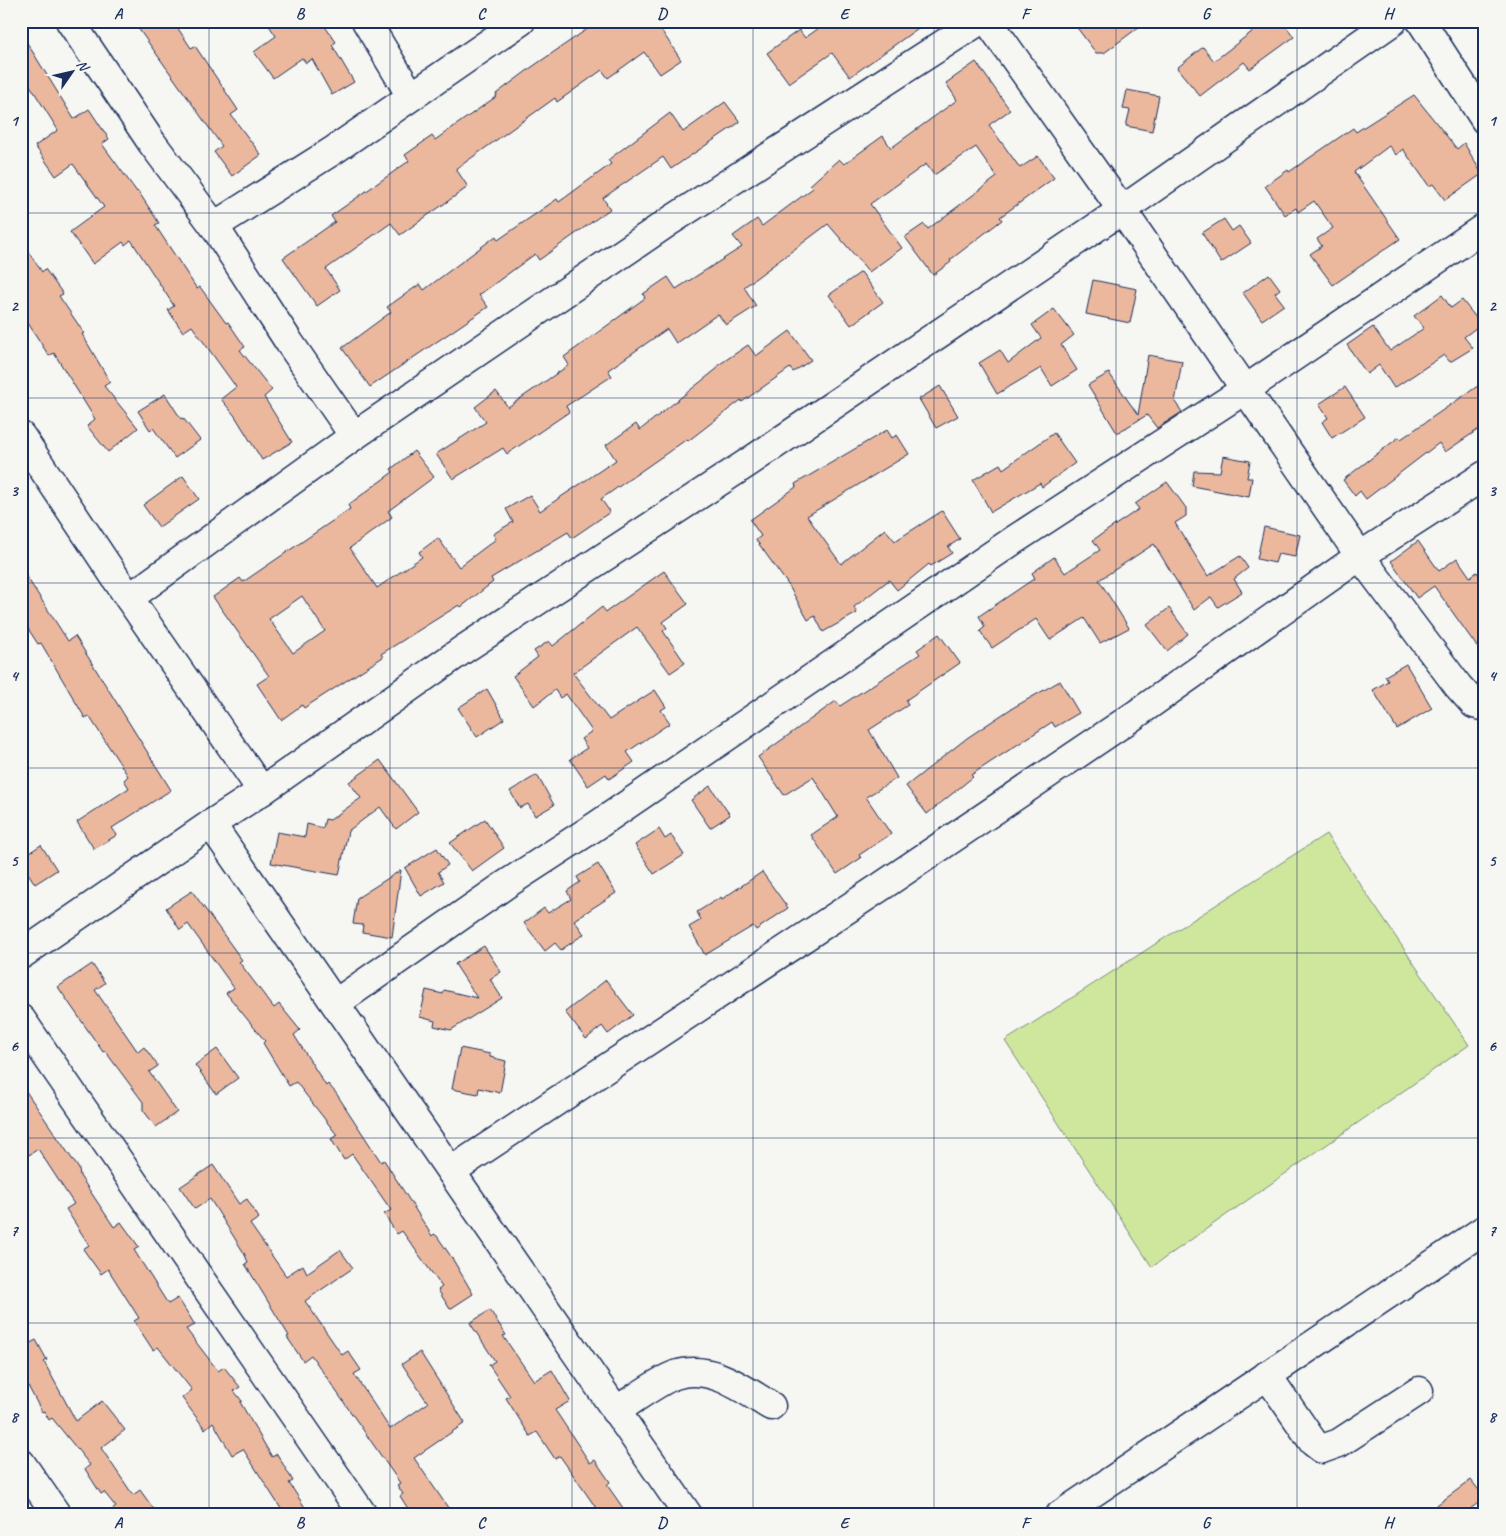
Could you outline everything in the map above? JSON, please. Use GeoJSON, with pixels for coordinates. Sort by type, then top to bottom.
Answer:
{"type":"FeatureCollection","features":[{"type":"Feature","properties":{"kind":"street"},"geometry":{"type":"LineString","coordinates":[[366,21],[410,96]]}},
{"type":"Feature","properties":{"kind":"street"},"geometry":{"type":"LineString","coordinates":[[214,226],[334,150],[521,21]]}},
{"type":"Feature","properties":{"kind":"street"},"geometry":{"type":"LineString","coordinates":[[129,598],[354,436],[670,221],[979,21]]}},
{"type":"Feature","properties":{"kind":"street"},"geometry":{"type":"LineString","coordinates":[[988,21],[1122,210],[1360,556],[1458,686],[1474,704],[1485,707]]}},
{"type":"Feature","properties":{"kind":"street"},"geometry":{"type":"LineString","coordinates":[[21,955],[262,791],[464,648],[749,462],[1122,210],[1393,21]]}},
{"type":"Feature","properties":{"kind":"street"},"geometry":{"type":"LineString","coordinates":[[1421,21],[1485,120]]}},
{"type":"Feature","properties":{"kind":"street"},"geometry":{"type":"LineString","coordinates":[[78,25],[152,143],[214,226],[289,342],[354,436]]}},
{"type":"Feature","properties":{"kind":"street"},"geometry":{"type":"LineString","coordinates":[[336,1003],[505,885],[596,826],[1014,540],[1246,389],[1485,227]]}},
{"type":"Feature","properties":{"kind":"street"},"geometry":{"type":"LineString","coordinates":[[21,436],[129,598],[262,791]]}},
{"type":"Feature","properties":{"kind":"street"},"geometry":{"type":"LineString","coordinates":[[452,1171],[882,886],[1135,714],[1360,556],[1485,475]]}},
{"type":"Feature","properties":{"kind":"street"},"geometry":{"type":"LineString","coordinates":[[211,824],[688,1515]]}},
{"type":"Feature","properties":{"kind":"street"},"geometry":{"type":"LineString","coordinates":[[21,1019],[363,1515]]}},
{"type":"Feature","properties":{"kind":"street"},"geometry":{"type":"LineString","coordinates":[[1060,1515],[1485,1229]]}},
{"type":"Feature","properties":{"kind":"street"},"geometry":{"type":"LineString","coordinates":[[615,1411],[674,1375],[686,1373],[710,1374],[730,1381],[771,1406]]}},
{"type":"Feature","properties":{"kind":"street"},"geometry":{"type":"LineString","coordinates":[[1268,1375],[1310,1438],[1322,1449],[1338,1443],[1419,1391]]}},
{"type":"Feature","properties":{"kind":"street"},"geometry":{"type":"LineString","coordinates":[[21,1463],[57,1515]]}},
{"type":"Feature","properties":{"kind":"green space"},"geometry":{"type":"Polygon","coordinates":[[[1326,834],[1469,1045],[1152,1267],[1005,1041],[1326,834]]]}},
{"type":"Feature","properties":{"kind":"building"},"geometry":{"type":"Polygon","coordinates":[[[133,21],[173,21],[191,48],[195,46],[238,110],[231,115],[261,155],[232,176],[214,152],[222,146],[133,21]]]}},
{"type":"Feature","properties":{"kind":"building"},"geometry":{"type":"Polygon","coordinates":[[[266,21],[321,21],[336,42],[332,45],[354,82],[332,95],[312,59],[306,63],[302,58],[273,78],[254,52],[276,36],[266,21]]]}},
{"type":"Feature","properties":{"kind":"building"},"geometry":{"type":"Polygon","coordinates":[[[599,21],[655,21],[681,60],[660,74],[644,52],[608,78],[602,70],[557,102],[555,98],[456,169],[468,187],[400,235],[391,223],[326,269],[340,290],[317,306],[283,258],[335,222],[331,216],[409,161],[405,155],[432,136],[435,140],[497,96],[496,94],[532,67],[599,21]]]}},
{"type":"Feature","properties":{"kind":"building"},"geometry":{"type":"Polygon","coordinates":[[[829,21],[928,21],[850,77],[832,53],[789,83],[767,53],[799,30],[805,38],[829,21]]]}},
{"type":"Feature","properties":{"kind":"building"},"geometry":{"type":"Polygon","coordinates":[[[1072,21],[1147,21],[1104,53],[1096,53],[1072,21]]]}},
{"type":"Feature","properties":{"kind":"building"},"geometry":{"type":"Polygon","coordinates":[[[1266,21],[1282,21],[1294,37],[1250,69],[1244,62],[1200,96],[1177,68],[1203,47],[1214,61],[1266,21]]]}},
{"type":"Feature","properties":{"kind":"building"},"geometry":{"type":"Polygon","coordinates":[[[21,33],[74,119],[89,109],[109,139],[102,144],[138,191],[159,223],[155,225],[197,289],[200,287],[226,323],[228,322],[245,347],[240,350],[272,390],[264,397],[292,442],[262,460],[235,416],[221,399],[236,387],[192,326],[183,332],[168,310],[174,306],[131,240],[125,245],[123,242],[93,264],[70,232],[104,207],[73,164],[56,176],[35,146],[58,130],[21,71],[21,33]]]}},
{"type":"Feature","properties":{"kind":"building"},"geometry":{"type":"Polygon","coordinates":[[[976,62],[1010,110],[989,125],[1020,168],[1038,156],[1054,178],[1000,217],[1002,220],[950,260],[951,262],[933,275],[905,237],[924,224],[928,229],[997,177],[976,147],[934,175],[926,164],[870,204],[902,248],[869,272],[828,224],[744,287],[756,306],[726,325],[718,314],[676,343],[667,329],[608,370],[612,376],[566,406],[569,412],[507,454],[503,448],[453,479],[436,454],[486,422],[475,407],[496,391],[508,407],[569,365],[564,357],[645,298],[643,294],[668,277],[676,289],[742,247],[733,236],[757,219],[762,226],[813,188],[810,185],[839,159],[844,164],[883,136],[891,148],[957,100],[946,83],[976,62]]]}},
{"type":"Feature","properties":{"kind":"building"},"geometry":{"type":"Polygon","coordinates":[[[1127,90],[1159,96],[1152,131],[1126,126],[1130,110],[1123,109],[1127,90]]]}},
{"type":"Feature","properties":{"kind":"building"},"geometry":{"type":"Polygon","coordinates":[[[1414,95],[1457,149],[1464,143],[1482,174],[1445,200],[1433,184],[1429,186],[1403,149],[1396,155],[1389,146],[1354,172],[1400,239],[1333,285],[1310,254],[1322,246],[1317,239],[1333,228],[1314,201],[1298,212],[1296,208],[1285,215],[1265,186],[1288,170],[1289,172],[1353,128],[1356,132],[1414,95]]]}},
{"type":"Feature","properties":{"kind":"building"},"geometry":{"type":"Polygon","coordinates":[[[725,102],[740,122],[671,169],[663,157],[603,198],[610,209],[539,260],[535,254],[479,295],[488,307],[370,387],[342,348],[391,312],[387,307],[420,284],[424,290],[496,236],[498,240],[557,199],[559,202],[611,164],[608,160],[670,113],[683,132],[725,102]]]}},
{"type":"Feature","properties":{"kind":"building"},"geometry":{"type":"Polygon","coordinates":[[[1224,219],[1232,231],[1239,226],[1251,243],[1221,263],[1202,233],[1224,219]]]}},
{"type":"Feature","properties":{"kind":"building"},"geometry":{"type":"Polygon","coordinates":[[[21,241],[42,272],[45,269],[63,294],[59,296],[84,333],[82,334],[110,382],[104,386],[138,428],[108,452],[87,426],[95,419],[54,353],[49,356],[21,312],[21,241]]]}},
{"type":"Feature","properties":{"kind":"building"},"geometry":{"type":"Polygon","coordinates":[[[861,272],[883,302],[851,325],[829,295],[861,272]]]}},
{"type":"Feature","properties":{"kind":"building"},"geometry":{"type":"Polygon","coordinates":[[[1269,274],[1280,289],[1275,293],[1284,305],[1262,320],[1243,293],[1269,274]]]}},
{"type":"Feature","properties":{"kind":"building"},"geometry":{"type":"Polygon","coordinates":[[[1093,280],[1137,289],[1130,323],[1086,314],[1093,280]]]}},
{"type":"Feature","properties":{"kind":"building"},"geometry":{"type":"Polygon","coordinates":[[[1442,295],[1451,308],[1462,300],[1481,324],[1464,337],[1473,348],[1450,362],[1444,355],[1394,388],[1379,365],[1367,374],[1347,345],[1373,327],[1390,351],[1424,328],[1414,316],[1442,295]]]}},
{"type":"Feature","properties":{"kind":"building"},"geometry":{"type":"Polygon","coordinates":[[[1054,309],[1074,335],[1061,345],[1077,370],[1052,386],[1041,368],[997,394],[979,363],[1000,350],[1008,363],[1041,338],[1032,325],[1054,309]]]}},
{"type":"Feature","properties":{"kind":"building"},"geometry":{"type":"Polygon","coordinates":[[[790,331],[811,360],[793,372],[790,368],[742,402],[741,400],[688,441],[687,439],[601,499],[610,512],[572,538],[568,532],[491,578],[493,582],[461,607],[459,605],[381,654],[383,657],[304,708],[302,705],[281,720],[257,684],[269,676],[213,597],[240,578],[243,582],[350,509],[348,505],[393,472],[391,469],[414,451],[434,477],[388,511],[392,517],[350,548],[377,588],[422,557],[419,552],[438,538],[459,567],[496,539],[493,534],[513,522],[506,509],[530,495],[540,511],[616,460],[606,445],[636,424],[640,430],[718,368],[717,366],[748,345],[756,356],[790,331]],[[302,596],[269,619],[293,653],[325,631],[302,596]]]}},
{"type":"Feature","properties":{"kind":"building"},"geometry":{"type":"Polygon","coordinates":[[[1148,355],[1182,361],[1175,402],[1182,412],[1157,428],[1147,415],[1117,433],[1088,385],[1109,373],[1138,415],[1148,355]]]}},
{"type":"Feature","properties":{"kind":"building"},"geometry":{"type":"Polygon","coordinates":[[[1485,381],[1485,425],[1445,452],[1439,443],[1366,499],[1360,491],[1355,496],[1343,480],[1399,437],[1401,439],[1485,381]]]}},
{"type":"Feature","properties":{"kind":"building"},"geometry":{"type":"Polygon","coordinates":[[[940,386],[958,416],[936,428],[919,399],[940,386]]]}},
{"type":"Feature","properties":{"kind":"building"},"geometry":{"type":"Polygon","coordinates":[[[1345,387],[1365,417],[1332,438],[1322,422],[1328,418],[1319,404],[1345,387]]]}},
{"type":"Feature","properties":{"kind":"building"},"geometry":{"type":"Polygon","coordinates":[[[165,394],[181,419],[183,418],[200,440],[175,458],[153,428],[150,430],[138,411],[165,394]]]}},
{"type":"Feature","properties":{"kind":"building"},"geometry":{"type":"Polygon","coordinates":[[[887,430],[892,438],[897,435],[909,454],[807,516],[841,564],[885,529],[895,541],[942,511],[960,539],[948,547],[952,553],[931,566],[929,564],[897,590],[889,580],[854,607],[857,613],[823,632],[815,616],[808,620],[789,586],[756,540],[761,536],[750,520],[796,487],[795,484],[887,430]]]}},
{"type":"Feature","properties":{"kind":"building"},"geometry":{"type":"Polygon","coordinates":[[[1054,433],[1075,463],[1042,487],[1040,483],[991,512],[973,480],[1000,464],[1003,469],[1054,433]]]}},
{"type":"Feature","properties":{"kind":"building"},"geometry":{"type":"Polygon","coordinates":[[[1223,456],[1250,461],[1247,478],[1252,478],[1249,497],[1192,486],[1194,471],[1220,472],[1223,456]]]}},
{"type":"Feature","properties":{"kind":"building"},"geometry":{"type":"Polygon","coordinates":[[[183,476],[199,499],[159,527],[143,505],[183,476]]]}},
{"type":"Feature","properties":{"kind":"building"},"geometry":{"type":"Polygon","coordinates":[[[1167,482],[1186,508],[1186,516],[1175,523],[1208,576],[1240,556],[1248,568],[1234,579],[1242,592],[1218,607],[1211,597],[1194,610],[1154,544],[1099,580],[1129,628],[1100,643],[1084,618],[1050,640],[1036,619],[992,648],[980,631],[985,627],[979,616],[1035,578],[1032,573],[1054,557],[1065,573],[1100,550],[1093,540],[1139,509],[1135,504],[1167,482]]]}},
{"type":"Feature","properties":{"kind":"building"},"geometry":{"type":"Polygon","coordinates":[[[1264,527],[1300,535],[1295,557],[1278,554],[1275,563],[1257,559],[1264,527]]]}},
{"type":"Feature","properties":{"kind":"building"},"geometry":{"type":"Polygon","coordinates":[[[1418,541],[1439,571],[1457,558],[1470,577],[1477,572],[1485,584],[1485,658],[1434,586],[1417,598],[1391,561],[1418,541]]]}},
{"type":"Feature","properties":{"kind":"building"},"geometry":{"type":"Polygon","coordinates":[[[21,568],[68,641],[75,636],[171,790],[112,828],[117,835],[94,849],[77,822],[129,788],[124,780],[128,776],[89,716],[85,718],[41,643],[38,644],[21,618],[21,568]]]}},
{"type":"Feature","properties":{"kind":"building"},"geometry":{"type":"Polygon","coordinates":[[[664,571],[688,604],[663,622],[667,628],[663,631],[685,663],[670,673],[637,627],[573,673],[609,720],[655,690],[666,707],[661,710],[670,723],[627,752],[634,762],[609,779],[606,774],[588,786],[570,759],[587,748],[581,739],[592,731],[566,694],[560,698],[555,690],[534,706],[513,676],[538,657],[534,651],[549,641],[553,646],[602,607],[606,612],[664,571]]]}},
{"type":"Feature","properties":{"kind":"building"},"geometry":{"type":"Polygon","coordinates":[[[1169,608],[1188,634],[1167,651],[1147,625],[1169,608]]]}},
{"type":"Feature","properties":{"kind":"building"},"geometry":{"type":"Polygon","coordinates":[[[939,634],[960,663],[906,700],[908,705],[869,730],[897,778],[866,797],[891,834],[859,855],[861,858],[837,874],[811,835],[838,817],[813,777],[784,795],[758,757],[836,701],[840,706],[920,654],[917,650],[939,634]]]}},
{"type":"Feature","properties":{"kind":"building"},"geometry":{"type":"Polygon","coordinates":[[[1406,664],[1432,708],[1397,729],[1373,690],[1388,681],[1385,676],[1406,664]]]}},
{"type":"Feature","properties":{"kind":"building"},"geometry":{"type":"Polygon","coordinates":[[[1060,681],[1079,713],[1055,727],[1052,722],[971,775],[973,777],[927,814],[906,786],[967,738],[1009,710],[1060,681]]]}},
{"type":"Feature","properties":{"kind":"building"},"geometry":{"type":"Polygon","coordinates":[[[487,689],[504,719],[477,737],[458,708],[487,689]]]}},
{"type":"Feature","properties":{"kind":"building"},"geometry":{"type":"Polygon","coordinates":[[[380,760],[418,812],[396,829],[380,807],[348,831],[339,875],[271,863],[277,832],[305,837],[307,824],[323,828],[325,819],[330,820],[361,798],[349,782],[380,760]]]}},
{"type":"Feature","properties":{"kind":"building"},"geometry":{"type":"Polygon","coordinates":[[[537,775],[554,805],[535,816],[528,804],[520,808],[510,791],[537,775]]]}},
{"type":"Feature","properties":{"kind":"building"},"geometry":{"type":"Polygon","coordinates":[[[710,786],[730,815],[710,828],[691,800],[710,786]]]}},
{"type":"Feature","properties":{"kind":"building"},"geometry":{"type":"Polygon","coordinates":[[[485,819],[504,848],[472,871],[450,843],[485,819]]]}},
{"type":"Feature","properties":{"kind":"building"},"geometry":{"type":"Polygon","coordinates":[[[659,829],[665,839],[671,835],[684,855],[654,874],[635,845],[659,829]]]}},
{"type":"Feature","properties":{"kind":"building"},"geometry":{"type":"Polygon","coordinates":[[[41,845],[57,870],[35,884],[21,862],[21,858],[41,845]]]}},
{"type":"Feature","properties":{"kind":"building"},"geometry":{"type":"Polygon","coordinates":[[[437,848],[448,865],[438,872],[444,882],[421,896],[405,868],[437,848]]]}},
{"type":"Feature","properties":{"kind":"building"},"geometry":{"type":"Polygon","coordinates":[[[598,864],[616,893],[574,920],[584,934],[561,950],[555,943],[545,951],[524,923],[544,908],[548,913],[571,899],[567,891],[580,882],[577,877],[598,864]]]}},
{"type":"Feature","properties":{"kind":"building"},"geometry":{"type":"Polygon","coordinates":[[[401,870],[392,937],[362,932],[363,925],[353,924],[357,898],[401,870]]]}},
{"type":"Feature","properties":{"kind":"building"},"geometry":{"type":"Polygon","coordinates":[[[762,872],[788,908],[756,930],[753,926],[705,955],[689,927],[701,920],[697,912],[721,897],[722,899],[762,872]]]}},
{"type":"Feature","properties":{"kind":"building"},"geometry":{"type":"Polygon","coordinates":[[[192,891],[242,960],[239,962],[274,1008],[279,1004],[300,1030],[294,1035],[326,1086],[328,1084],[336,1093],[381,1162],[384,1160],[432,1236],[434,1234],[437,1236],[452,1258],[473,1294],[450,1309],[438,1290],[442,1287],[402,1231],[397,1234],[384,1214],[391,1210],[352,1154],[344,1160],[331,1139],[337,1135],[296,1082],[289,1086],[263,1043],[265,1041],[226,993],[234,988],[188,924],[180,930],[166,908],[192,891]]]}},
{"type":"Feature","properties":{"kind":"building"},"geometry":{"type":"Polygon","coordinates":[[[484,946],[501,972],[490,979],[502,998],[451,1030],[434,1026],[435,1021],[420,1017],[426,990],[443,994],[444,990],[477,998],[455,964],[484,946]]]}},
{"type":"Feature","properties":{"kind":"building"},"geometry":{"type":"Polygon","coordinates":[[[92,964],[105,983],[95,990],[138,1052],[144,1047],[158,1066],[149,1072],[177,1112],[156,1127],[143,1110],[143,1102],[105,1051],[103,1052],[58,987],[92,964]]]}},
{"type":"Feature","properties":{"kind":"building"},"geometry":{"type":"Polygon","coordinates":[[[606,980],[633,1015],[608,1034],[602,1026],[586,1039],[565,1012],[606,980]]]}},
{"type":"Feature","properties":{"kind":"building"},"geometry":{"type":"Polygon","coordinates":[[[460,1048],[490,1054],[490,1057],[506,1061],[500,1093],[479,1088],[478,1094],[452,1089],[460,1048]]]}},
{"type":"Feature","properties":{"kind":"building"},"geometry":{"type":"Polygon","coordinates":[[[217,1049],[238,1078],[216,1094],[195,1065],[217,1049]]]}},
{"type":"Feature","properties":{"kind":"building"},"geometry":{"type":"Polygon","coordinates":[[[21,1084],[79,1169],[80,1176],[114,1227],[121,1222],[139,1247],[134,1250],[168,1304],[178,1298],[195,1325],[186,1329],[218,1371],[224,1367],[240,1387],[234,1391],[242,1401],[240,1402],[272,1457],[277,1454],[293,1481],[289,1483],[310,1515],[285,1515],[243,1449],[232,1455],[213,1422],[205,1429],[182,1398],[192,1390],[158,1347],[153,1350],[134,1321],[139,1318],[108,1269],[101,1274],[83,1249],[89,1245],[66,1209],[74,1204],[38,1149],[29,1155],[21,1144],[21,1084]]]}},
{"type":"Feature","properties":{"kind":"building"},"geometry":{"type":"Polygon","coordinates":[[[213,1165],[239,1204],[247,1199],[259,1218],[250,1224],[286,1276],[303,1265],[307,1273],[340,1250],[353,1268],[305,1301],[342,1355],[348,1351],[361,1370],[354,1374],[390,1429],[428,1403],[402,1364],[420,1352],[465,1423],[414,1458],[453,1515],[412,1515],[400,1496],[403,1494],[397,1485],[400,1483],[311,1355],[303,1361],[287,1337],[289,1336],[245,1264],[248,1262],[244,1253],[210,1199],[195,1209],[180,1187],[213,1165]]]}},
{"type":"Feature","properties":{"kind":"building"},"geometry":{"type":"Polygon","coordinates":[[[490,1310],[506,1335],[503,1336],[534,1381],[552,1370],[570,1401],[555,1410],[590,1463],[595,1460],[610,1482],[607,1485],[628,1515],[601,1515],[560,1456],[555,1459],[537,1432],[530,1436],[506,1398],[510,1396],[489,1365],[495,1361],[470,1323],[490,1310]]]}},
{"type":"Feature","properties":{"kind":"building"},"geometry":{"type":"Polygon","coordinates":[[[36,1340],[47,1360],[44,1362],[76,1421],[102,1401],[125,1430],[101,1448],[133,1495],[140,1490],[158,1515],[105,1515],[116,1507],[104,1492],[101,1494],[85,1469],[90,1465],[52,1418],[49,1420],[44,1411],[42,1412],[21,1373],[21,1348],[36,1340]]]}},
{"type":"Feature","properties":{"kind":"building"},"geometry":{"type":"Polygon","coordinates":[[[1471,1480],[1485,1498],[1462,1515],[1423,1515],[1471,1480]]]}}]}
